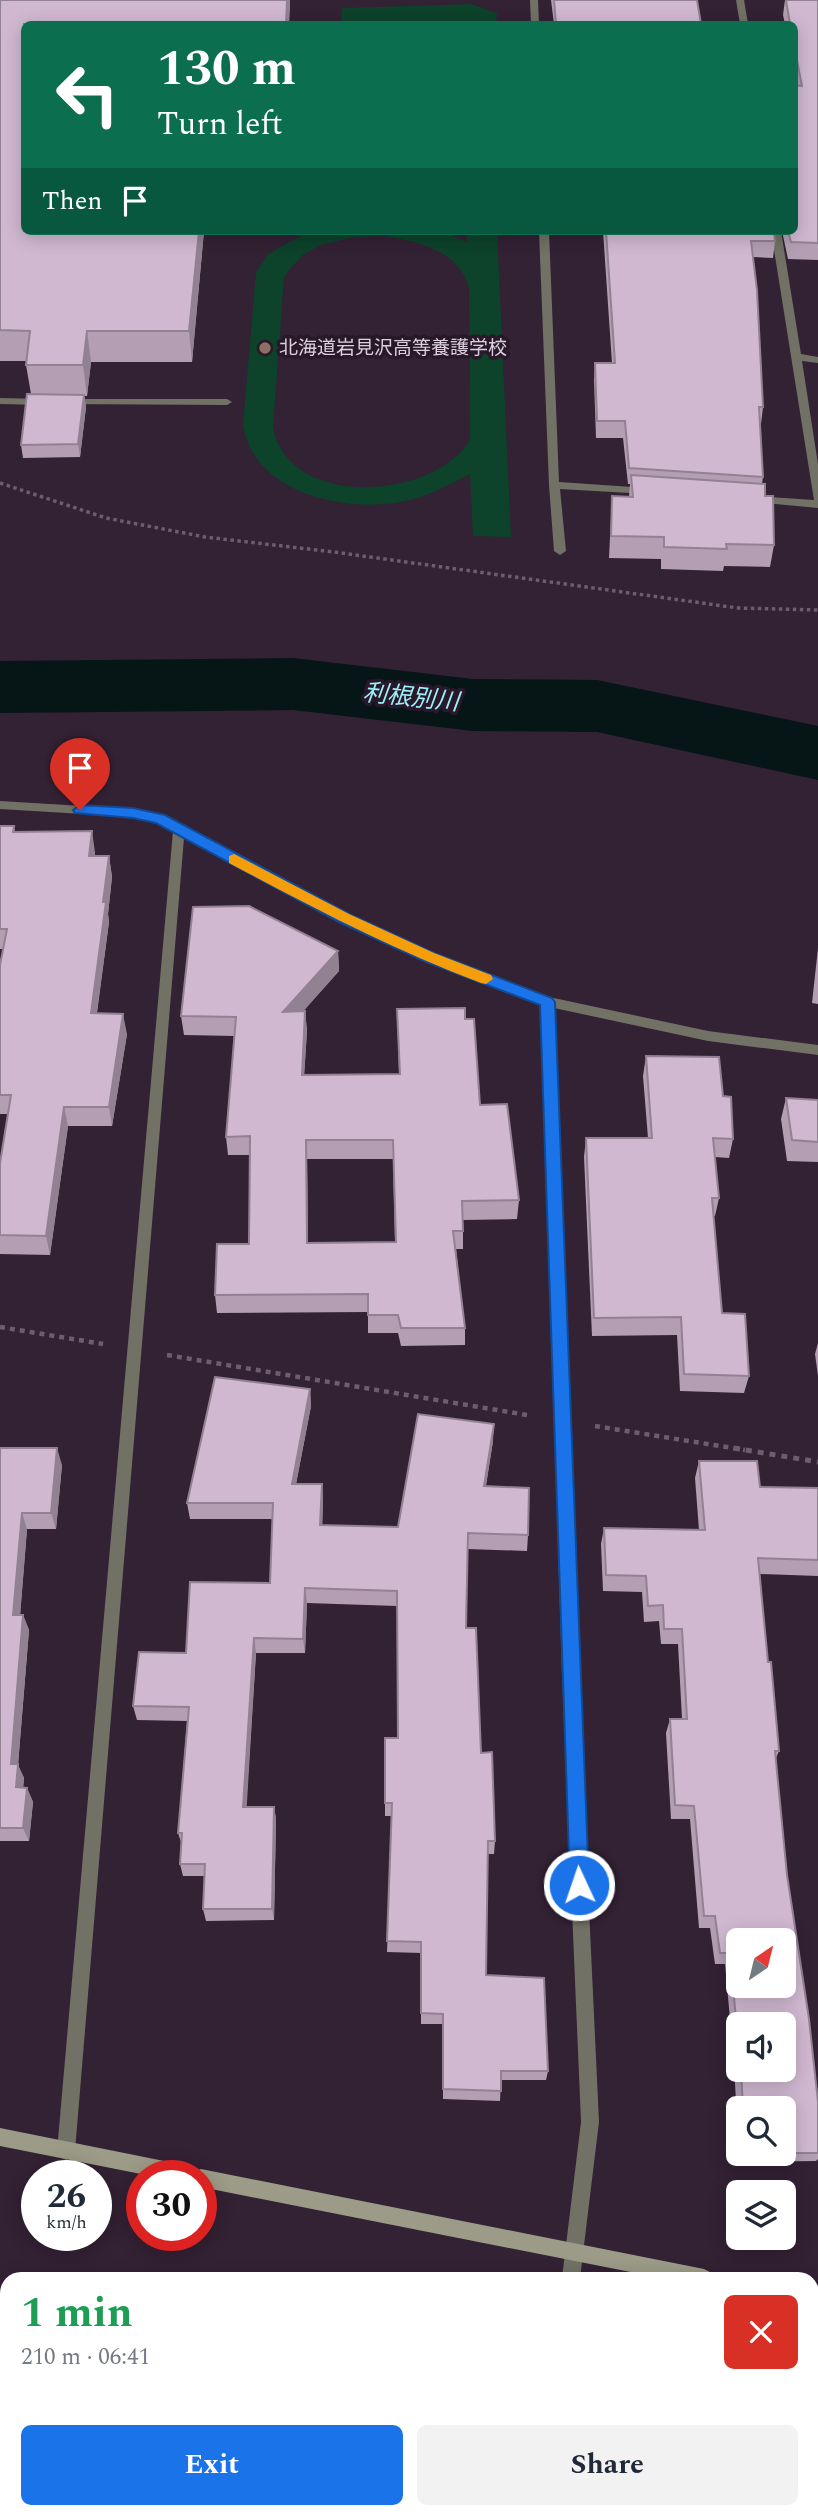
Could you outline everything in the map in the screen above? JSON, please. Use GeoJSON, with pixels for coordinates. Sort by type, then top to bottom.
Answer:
{"type":"FeatureCollection","features":[{"type":"Feature","properties":{"kind":"street"},"geometry":{"type":"LineString","coordinates":[[534,0],[535,21]]}},
{"type":"Feature","properties":{"kind":"street"},"geometry":{"type":"LineString","coordinates":[[740,0],[744,21]]}},
{"type":"Feature","properties":{"kind":"street"},"geometry":{"type":"LineString","coordinates":[[544,235],[554,485],[560,551]]}},
{"type":"Feature","properties":{"kind":"street"},"geometry":{"type":"LineString","coordinates":[[777,235],[818,498]]}},
{"type":"Feature","properties":{"kind":"street"},"geometry":{"type":"LineString","coordinates":[[796,357],[818,360]]}},
{"type":"Feature","properties":{"kind":"street"},"geometry":{"type":"LineString","coordinates":[[0,401],[227,402]]}},
{"type":"Feature","properties":{"kind":"street"},"geometry":{"type":"LineString","coordinates":[[554,485],[665,493]]}},
{"type":"Feature","properties":{"kind":"street"},"geometry":{"type":"LineString","coordinates":[[735,498],[818,504]]}},
{"type":"Feature","properties":{"kind":"street"},"geometry":{"type":"LineString","coordinates":[[0,805],[133,813],[160,819],[323,908],[429,957],[547,1002],[708,1036],[818,1050]]}},
{"type":"Feature","properties":{"kind":"street"},"geometry":{"type":"LineString","coordinates":[[66,2151],[179,830]]}},
{"type":"Feature","properties":{"kind":"street"},"geometry":{"type":"LineString","coordinates":[[547,1002],[590,2122],[572,2272]]}},
{"type":"Feature","properties":{"kind":"street"},"geometry":{"type":"LineString","coordinates":[[0,2137],[126,2163]]}},
{"type":"Feature","properties":{"kind":"street"},"geometry":{"type":"LineString","coordinates":[[217,2181],[674,2272]]}},
{"type":"Feature","properties":{"kind":"path"},"geometry":{"type":"LineString","coordinates":[[0,483],[106,518],[205,537],[334,552],[738,608],[818,610]]}},
{"type":"Feature","properties":{"kind":"path"},"geometry":{"type":"LineString","coordinates":[[0,1327],[818,1462]]}},
{"type":"Feature","properties":{"kind":"green space"},"geometry":{"type":"Polygon","coordinates":[[[471,4],[497,13],[496,21],[341,21],[342,8],[471,4]]]}},
{"type":"Feature","properties":{"kind":"green space"},"geometry":{"type":"Polygon","coordinates":[[[303,235],[450,235],[467,242],[467,235],[497,235],[511,537],[473,536],[470,474],[418,498],[377,505],[327,500],[303,493],[281,481],[263,466],[250,447],[243,424],[256,273],[268,254],[303,235]],[[385,236],[354,237],[320,245],[303,255],[284,278],[273,427],[284,454],[304,472],[332,483],[363,487],[395,484],[426,475],[451,460],[470,440],[469,287],[456,264],[447,256],[424,245],[385,236]]]}},
{"type":"Feature","properties":{"kind":"building"},"geometry":{"type":"Polygon","coordinates":[[[0,0],[287,0],[286,21],[21,21],[21,235],[199,235],[189,331],[87,331],[83,365],[26,365],[30,331],[0,330],[0,0]]]}},
{"type":"Feature","properties":{"kind":"building"},"geometry":{"type":"Polygon","coordinates":[[[554,0],[697,0],[700,21],[556,21],[554,0]]]}},
{"type":"Feature","properties":{"kind":"building"},"geometry":{"type":"Polygon","coordinates":[[[786,0],[818,0],[818,243],[791,242],[789,235],[798,235],[798,86],[802,86],[798,66],[798,21],[790,21],[786,0]]]}},
{"type":"Feature","properties":{"kind":"building"},"geometry":{"type":"Polygon","coordinates":[[[606,235],[774,235],[775,241],[751,241],[757,290],[763,407],[759,407],[763,477],[629,468],[625,421],[597,421],[595,363],[615,363],[606,235]]]}},
{"type":"Feature","properties":{"kind":"building"},"geometry":{"type":"Polygon","coordinates":[[[27,394],[84,395],[78,444],[21,445],[27,394]]]}},
{"type":"Feature","properties":{"kind":"building"},"geometry":{"type":"Polygon","coordinates":[[[631,475],[765,484],[765,496],[773,496],[774,545],[726,544],[727,549],[664,547],[664,537],[611,536],[612,496],[633,497],[631,475]]]}},
{"type":"Feature","properties":{"kind":"building"},"geometry":{"type":"Polygon","coordinates":[[[0,826],[14,826],[13,832],[92,831],[89,856],[109,856],[103,902],[106,902],[91,1013],[123,1014],[109,1107],[64,1107],[46,1236],[0,1235],[0,1163],[11,1095],[0,1095],[0,965],[7,929],[0,929],[0,826]]]}},
{"type":"Feature","properties":{"kind":"building"},"geometry":{"type":"Polygon","coordinates":[[[249,906],[338,951],[283,1012],[305,1011],[302,1075],[400,1074],[397,1009],[465,1008],[465,1019],[474,1019],[480,1105],[507,1104],[519,1200],[462,1201],[463,1231],[453,1231],[465,1328],[401,1328],[398,1315],[368,1315],[368,1294],[215,1295],[217,1244],[249,1244],[250,1136],[226,1137],[236,1017],[181,1016],[193,907],[249,906]],[[306,1140],[307,1243],[396,1242],[393,1140],[306,1140]]]}},
{"type":"Feature","properties":{"kind":"building"},"geometry":{"type":"Polygon","coordinates":[[[646,1056],[719,1057],[723,1096],[731,1097],[733,1139],[713,1138],[719,1198],[712,1198],[722,1313],[745,1314],[749,1376],[684,1374],[681,1317],[594,1318],[586,1138],[652,1138],[646,1056]]]}},
{"type":"Feature","properties":{"kind":"building"},"geometry":{"type":"Polygon","coordinates":[[[786,1098],[818,1100],[818,1142],[792,1140],[786,1098]]]}},
{"type":"Feature","properties":{"kind":"building"},"geometry":{"type":"Polygon","coordinates":[[[215,1377],[310,1389],[292,1484],[322,1484],[320,1525],[398,1527],[418,1414],[494,1424],[484,1486],[529,1488],[528,1535],[468,1533],[466,1628],[476,1628],[481,1753],[492,1752],[495,1841],[488,1841],[486,1975],[544,1978],[548,2071],[501,2071],[501,2091],[443,2089],[443,2014],[421,2013],[421,1942],[387,1941],[392,1803],[385,1803],[385,1738],[398,1738],[397,1591],[305,1588],[303,1639],[254,1638],[243,1807],[274,1807],[272,1909],[203,1909],[205,1864],[180,1864],[182,1833],[178,1833],[189,1707],[133,1706],[139,1652],[186,1653],[190,1582],[270,1583],[273,1503],[187,1503],[215,1377]]]}},
{"type":"Feature","properties":{"kind":"building"},"geometry":{"type":"Polygon","coordinates":[[[0,1448],[57,1448],[51,1513],[22,1513],[13,1615],[23,1615],[11,1764],[18,1764],[16,1787],[27,1788],[23,1828],[0,1828],[0,1448]]]}},
{"type":"Feature","properties":{"kind":"building"},"geometry":{"type":"Polygon","coordinates":[[[699,1461],[757,1461],[760,1487],[818,1488],[818,1560],[758,1558],[768,1662],[771,1662],[779,1751],[775,1751],[787,1875],[795,1928],[726,1928],[726,1953],[720,1953],[715,1916],[704,1916],[694,1806],[675,1805],[670,1719],[687,1719],[682,1629],[664,1629],[663,1605],[648,1606],[646,1576],[606,1575],[604,1528],[705,1530],[699,1461]]]}},
{"type":"Feature","properties":{"kind":"building"},"geometry":{"type":"Polygon","coordinates":[[[796,1934],[818,2102],[818,2153],[796,2153],[796,2096],[742,2096],[742,2082],[796,2082],[796,2012],[735,2012],[734,1998],[796,1998],[796,1934]]]}},
{"type":"Feature","properties":{"kind":"waterway","name":"利根別川"},"geometry":{"type":"LineString","coordinates":[[0,687],[293,684],[473,705],[597,706],[818,753]]}},
{"type":"Feature","properties":{"kind":"slow traffic"},"geometry":{"type":"LineString","coordinates":[[234,860],[344,918],[429,957],[486,979]]}},
{"type":"Feature","properties":{"kind":"place","name":"北海道岩見沢高等養護学校"},"geometry":{"type":"Point","coordinates":[265,348]}},
{"type":"Feature","properties":{"kind":"route"},"geometry":{"type":"LineString","coordinates":[[80,810],[133,813],[160,819],[344,918],[429,957],[547,1002],[579,1885]]}}]}
